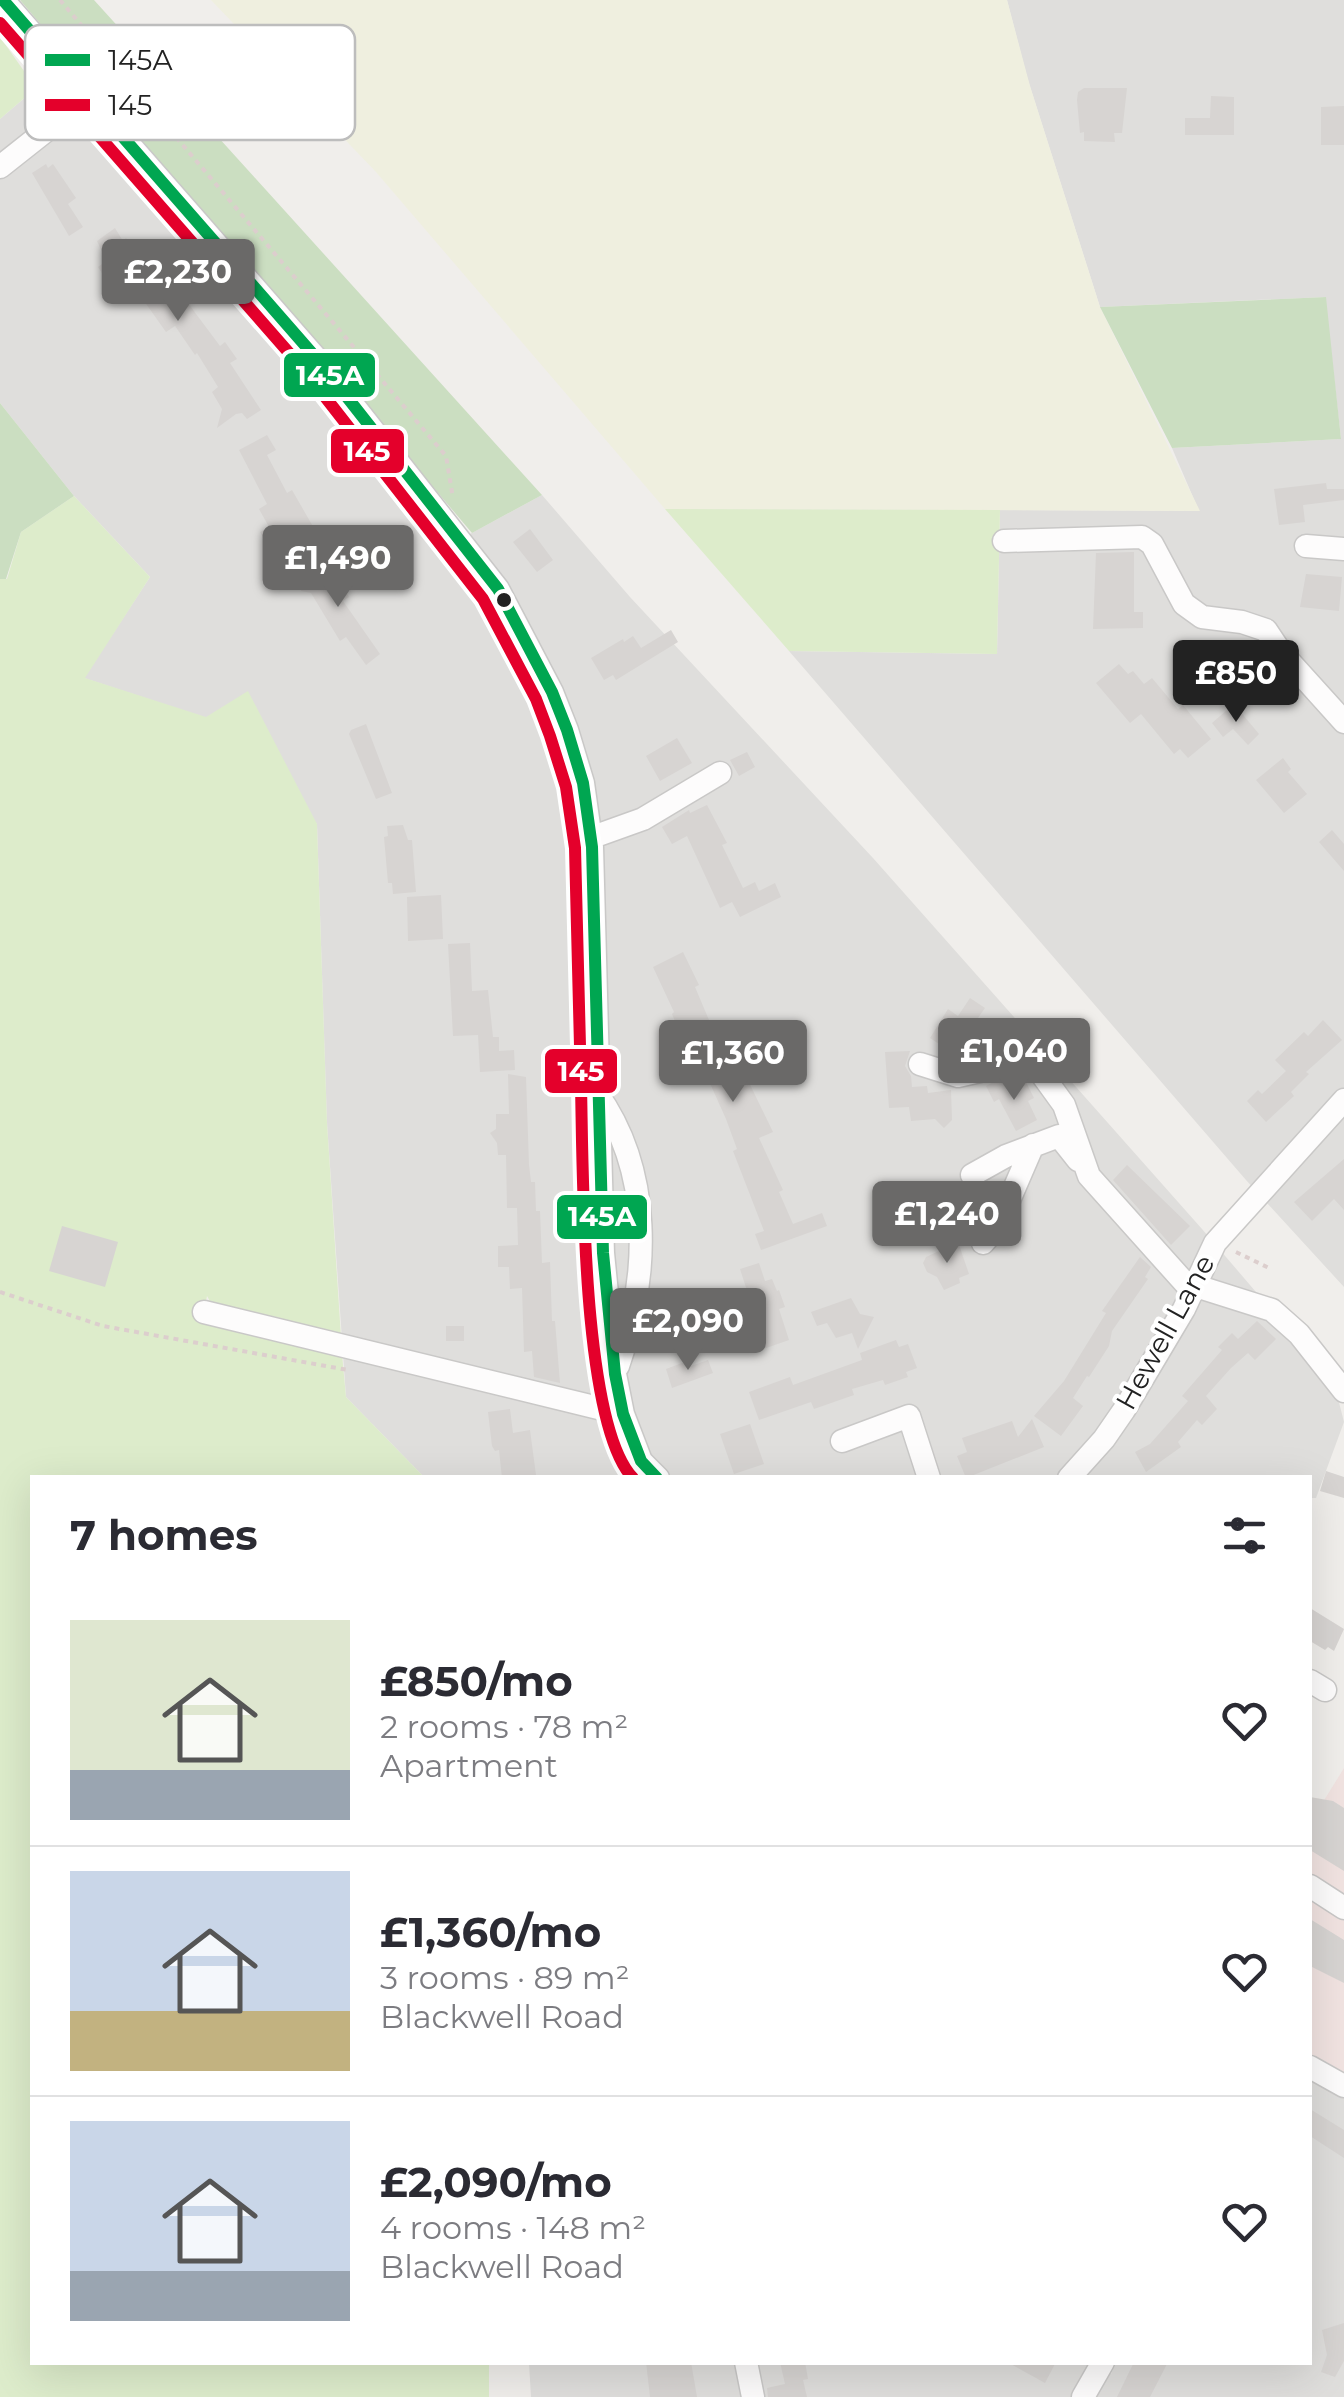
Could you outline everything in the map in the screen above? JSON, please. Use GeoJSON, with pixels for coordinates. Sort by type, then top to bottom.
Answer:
{"type":"FeatureCollection","features":[{"type":"Feature","properties":{"kind":"street"},"geometry":{"type":"LineString","coordinates":[[3,0],[25,26]]}},
{"type":"Feature","properties":{"kind":"street"},"geometry":{"type":"LineString","coordinates":[[0,167],[34,140]]}},
{"type":"Feature","properties":{"kind":"street"},"geometry":{"type":"LineString","coordinates":[[123,140],[317,359],[498,589],[552,692],[582,782],[590,838],[603,1253],[615,1374],[623,1414],[641,1462],[655,1475]]}},
{"type":"Feature","properties":{"kind":"street"},"geometry":{"type":"LineString","coordinates":[[1004,541],[1142,537],[1152,544],[1184,604],[1202,617],[1258,625],[1344,722]]}},
{"type":"Feature","properties":{"kind":"street"},"geometry":{"type":"LineString","coordinates":[[1306,546],[1344,549]]}},
{"type":"Feature","properties":{"kind":"street"},"geometry":{"type":"LineString","coordinates":[[590,838],[642,820],[720,773]]}},
{"type":"Feature","properties":{"kind":"street"},"geometry":{"type":"LineString","coordinates":[[920,1064],[958,1076],[980,1071],[1022,1048],[1064,1105],[1090,1176]]}},
{"type":"Feature","properties":{"kind":"street"},"geometry":{"type":"LineString","coordinates":[[596,1092],[616,1119],[631,1159],[638,1194],[638,1287],[631,1330],[615,1374]]}},
{"type":"Feature","properties":{"kind":"street","name":"Hewell Lane"},"geometry":{"type":"LineString","coordinates":[[1072,1475],[1124,1410],[1194,1289],[1257,1200],[1344,1100]]}},
{"type":"Feature","properties":{"kind":"street"},"geometry":{"type":"LineString","coordinates":[[972,1176],[1033,1144],[1058,1136],[1194,1289],[1272,1310],[1299,1334],[1344,1391]]}},
{"type":"Feature","properties":{"kind":"street"},"geometry":{"type":"LineString","coordinates":[[983,1243],[998,1226],[1033,1144]]}},
{"type":"Feature","properties":{"kind":"street"},"geometry":{"type":"LineString","coordinates":[[204,1312],[623,1414]]}},
{"type":"Feature","properties":{"kind":"street"},"geometry":{"type":"LineString","coordinates":[[842,1441],[909,1416],[929,1475]]}},
{"type":"Feature","properties":{"kind":"street"},"geometry":{"type":"LineString","coordinates":[[1312,1887],[1344,1908]]}},
{"type":"Feature","properties":{"kind":"street"},"geometry":{"type":"LineString","coordinates":[[1312,2068],[1344,2086]]}},
{"type":"Feature","properties":{"kind":"street"},"geometry":{"type":"LineString","coordinates":[[747,2365],[753,2397]]}},
{"type":"Feature","properties":{"kind":"street"},"geometry":{"type":"LineString","coordinates":[[1083,2397],[1101,2365]]}},
{"type":"Feature","properties":{"kind":"path"},"geometry":{"type":"LineString","coordinates":[[60,0],[81,25]]}},
{"type":"Feature","properties":{"kind":"path"},"geometry":{"type":"LineString","coordinates":[[179,140],[446,456],[455,508]]}},
{"type":"Feature","properties":{"kind":"path"},"geometry":{"type":"LineString","coordinates":[[1224,1247],[1269,1268]]}},
{"type":"Feature","properties":{"kind":"path"},"geometry":{"type":"LineString","coordinates":[[0,1292],[102,1326],[350,1370]]}},
{"type":"Feature","properties":{"kind":"shaded area"},"geometry":{"type":"Polygon","coordinates":[[[1007,0],[1344,0],[1344,1287],[1246,1180],[789,651],[997,654],[1000,510],[1199,511],[1172,448],[1341,439],[1325,297],[1100,307],[1027,77],[1007,0]]]}},
{"type":"Feature","properties":{"kind":"shaded area"},"geometry":{"type":"Polygon","coordinates":[[[25,97],[25,140],[111,140],[448,546],[542,495],[630,597],[873,858],[1334,1383],[1344,1422],[1316,1498],[1312,1498],[1312,1475],[422,1475],[346,1397],[327,1123],[317,824],[206,718],[84,678],[150,577],[74,496],[0,403],[0,119],[25,97]]]}},
{"type":"Feature","properties":{"kind":"shaded area"},"geometry":{"type":"Polygon","coordinates":[[[1344,1768],[1344,2077],[1312,2058],[1312,1820],[1344,1768]]]}},
{"type":"Feature","properties":{"kind":"shaded area"},"geometry":{"type":"Polygon","coordinates":[[[1312,2058],[1344,2077],[1344,2397],[531,2397],[529,2365],[1092,2365],[1111,2374],[1115,2365],[1312,2365],[1312,2058]]]}},
{"type":"Feature","properties":{"kind":"green space"},"geometry":{"type":"Polygon","coordinates":[[[20,0],[94,0],[117,25],[41,25],[20,0]]]}},
{"type":"Feature","properties":{"kind":"green space"},"geometry":{"type":"Polygon","coordinates":[[[211,0],[1007,0],[1100,307],[1200,511],[665,509],[345,140],[355,140],[355,25],[235,25],[211,0]]]}},
{"type":"Feature","properties":{"kind":"green space"},"geometry":{"type":"Polygon","coordinates":[[[0,37],[25,72],[25,97],[0,119],[0,37]]]}},
{"type":"Feature","properties":{"kind":"green space"},"geometry":{"type":"Polygon","coordinates":[[[139,140],[221,140],[542,495],[472,533],[139,140]]]}},
{"type":"Feature","properties":{"kind":"green space"},"geometry":{"type":"Polygon","coordinates":[[[1326,297],[1341,439],[1172,448],[1100,307],[1326,297]]]}},
{"type":"Feature","properties":{"kind":"green space"},"geometry":{"type":"Polygon","coordinates":[[[0,403],[74,496],[21,532],[6,579],[0,579],[0,403]]]}},
{"type":"Feature","properties":{"kind":"green space"},"geometry":{"type":"Polygon","coordinates":[[[74,496],[150,577],[85,678],[206,717],[248,691],[317,824],[327,1123],[341,1337],[277,1317],[215,1310],[207,1296],[204,1311],[342,1354],[346,1397],[422,1475],[30,1475],[30,2365],[489,2365],[489,2397],[0,2397],[0,579],[7,579],[21,532],[74,496]]]}},
{"type":"Feature","properties":{"kind":"green space"},"geometry":{"type":"Polygon","coordinates":[[[665,509],[1000,510],[997,654],[789,651],[665,509]]]}},
{"type":"Feature","properties":{"kind":"building"},"geometry":{"type":"Polygon","coordinates":[[[1084,88],[1127,88],[1122,133],[1114,133],[1115,142],[1084,141],[1077,100],[1078,92],[1084,88]]]}},
{"type":"Feature","properties":{"kind":"building"},"geometry":{"type":"Polygon","coordinates":[[[1211,96],[1234,97],[1234,135],[1185,135],[1185,118],[1210,118],[1211,96]]]}},
{"type":"Feature","properties":{"kind":"building"},"geometry":{"type":"Polygon","coordinates":[[[1344,106],[1344,145],[1321,145],[1321,107],[1344,106]]]}},
{"type":"Feature","properties":{"kind":"building"},"geometry":{"type":"Polygon","coordinates":[[[46,164],[48,168],[53,164],[76,198],[68,204],[83,227],[69,236],[32,173],[46,164]]]}},
{"type":"Feature","properties":{"kind":"building"},"geometry":{"type":"Polygon","coordinates":[[[115,228],[123,241],[126,238],[164,296],[176,287],[220,346],[225,342],[237,359],[230,363],[261,410],[247,419],[242,413],[236,414],[217,428],[222,409],[212,392],[218,387],[197,353],[175,326],[166,332],[132,284],[116,295],[98,267],[106,261],[97,241],[115,228]]]}},
{"type":"Feature","properties":{"kind":"building"},"geometry":{"type":"Polygon","coordinates":[[[267,435],[276,450],[267,455],[287,493],[292,490],[315,530],[272,554],[260,532],[269,527],[259,509],[267,504],[239,450],[267,435]]]}},
{"type":"Feature","properties":{"kind":"building"},"geometry":{"type":"Polygon","coordinates":[[[1326,483],[1327,489],[1344,489],[1344,500],[1303,505],[1305,522],[1279,525],[1274,489],[1326,483]]]}},
{"type":"Feature","properties":{"kind":"building"},"geometry":{"type":"Polygon","coordinates":[[[530,529],[553,560],[537,572],[513,542],[530,529]]]}},
{"type":"Feature","properties":{"kind":"building"},"geometry":{"type":"Polygon","coordinates":[[[1134,552],[1134,612],[1143,612],[1143,628],[1093,629],[1096,553],[1134,552]]]}},
{"type":"Feature","properties":{"kind":"building"},"geometry":{"type":"Polygon","coordinates":[[[327,564],[331,571],[338,568],[349,597],[343,601],[380,654],[366,665],[346,637],[340,641],[311,593],[301,591],[304,576],[327,564]]]}},
{"type":"Feature","properties":{"kind":"building"},"geometry":{"type":"Polygon","coordinates":[[[1306,574],[1342,577],[1339,611],[1300,607],[1306,574]]]}},
{"type":"Feature","properties":{"kind":"building"},"geometry":{"type":"Polygon","coordinates":[[[671,630],[678,642],[616,680],[613,675],[604,680],[591,658],[623,639],[624,642],[633,636],[641,648],[671,630]]]}},
{"type":"Feature","properties":{"kind":"building"},"geometry":{"type":"Polygon","coordinates":[[[1119,664],[1128,674],[1133,671],[1144,684],[1152,678],[1178,709],[1183,705],[1211,739],[1188,758],[1180,749],[1174,754],[1141,714],[1130,723],[1096,683],[1119,664]]]}},
{"type":"Feature","properties":{"kind":"building"},"geometry":{"type":"Polygon","coordinates":[[[1234,704],[1259,734],[1248,745],[1233,729],[1223,737],[1212,723],[1234,704]]]}},
{"type":"Feature","properties":{"kind":"building"},"geometry":{"type":"Polygon","coordinates":[[[366,724],[392,793],[376,799],[349,734],[366,724]]]}},
{"type":"Feature","properties":{"kind":"building"},"geometry":{"type":"Polygon","coordinates":[[[677,738],[692,763],[660,781],[646,756],[677,738]]]}},
{"type":"Feature","properties":{"kind":"building"},"geometry":{"type":"Polygon","coordinates":[[[747,752],[755,767],[739,776],[730,760],[747,752]]]}},
{"type":"Feature","properties":{"kind":"building"},"geometry":{"type":"Polygon","coordinates":[[[1283,758],[1291,769],[1288,772],[1307,794],[1284,813],[1256,780],[1283,758]]]}},
{"type":"Feature","properties":{"kind":"building"},"geometry":{"type":"Polygon","coordinates":[[[707,805],[727,843],[722,845],[743,888],[755,882],[759,891],[775,883],[781,897],[740,917],[732,902],[720,908],[687,836],[672,844],[662,827],[689,810],[690,813],[707,805]]]}},
{"type":"Feature","properties":{"kind":"building"},"geometry":{"type":"Polygon","coordinates":[[[403,825],[408,840],[412,840],[416,892],[393,894],[392,883],[388,883],[384,837],[388,836],[387,826],[403,825]]]}},
{"type":"Feature","properties":{"kind":"building"},"geometry":{"type":"Polygon","coordinates":[[[1332,830],[1344,844],[1344,871],[1319,842],[1332,830]]]}},
{"type":"Feature","properties":{"kind":"building"},"geometry":{"type":"Polygon","coordinates":[[[441,895],[443,939],[408,941],[407,897],[441,895]]]}},
{"type":"Feature","properties":{"kind":"building"},"geometry":{"type":"Polygon","coordinates":[[[470,943],[472,991],[488,990],[493,1037],[499,1037],[499,1051],[514,1050],[515,1070],[480,1072],[478,1035],[453,1036],[448,944],[470,943]]]}},
{"type":"Feature","properties":{"kind":"building"},"geometry":{"type":"Polygon","coordinates":[[[683,952],[723,1053],[727,1052],[734,1069],[741,1066],[773,1132],[759,1138],[783,1190],[779,1192],[793,1224],[822,1213],[827,1226],[761,1250],[755,1234],[764,1231],[733,1151],[737,1149],[726,1119],[695,1050],[688,1053],[653,967],[683,952]]]}},
{"type":"Feature","properties":{"kind":"building"},"geometry":{"type":"Polygon","coordinates":[[[970,998],[985,1008],[959,1045],[951,1040],[945,1048],[930,1038],[948,1009],[958,1016],[970,998]]]}},
{"type":"Feature","properties":{"kind":"building"},"geometry":{"type":"Polygon","coordinates":[[[1323,1020],[1342,1040],[1306,1072],[1309,1074],[1291,1092],[1294,1096],[1266,1122],[1247,1101],[1258,1090],[1262,1094],[1286,1071],[1275,1060],[1323,1020]]]}},
{"type":"Feature","properties":{"kind":"building"},"geometry":{"type":"Polygon","coordinates":[[[910,1051],[905,1066],[912,1087],[927,1086],[928,1093],[951,1090],[952,1120],[944,1128],[935,1119],[911,1121],[909,1107],[889,1108],[885,1052],[910,1051]]]}},
{"type":"Feature","properties":{"kind":"building"},"geometry":{"type":"Polygon","coordinates":[[[508,1074],[526,1077],[529,1165],[531,1182],[535,1182],[536,1211],[540,1211],[542,1263],[550,1262],[560,1383],[534,1377],[532,1351],[524,1352],[522,1288],[510,1289],[509,1267],[498,1267],[498,1246],[518,1245],[517,1208],[507,1208],[506,1155],[498,1155],[497,1143],[490,1133],[496,1129],[496,1114],[509,1114],[508,1074]]]}},
{"type":"Feature","properties":{"kind":"building"},"geometry":{"type":"Polygon","coordinates":[[[1001,1078],[1008,1092],[1026,1082],[1034,1098],[1028,1101],[1037,1120],[1016,1131],[999,1099],[994,1102],[986,1086],[1001,1078]]]}},
{"type":"Feature","properties":{"kind":"building"},"geometry":{"type":"Polygon","coordinates":[[[1344,1159],[1344,1210],[1334,1199],[1312,1221],[1294,1202],[1344,1159]]]}},
{"type":"Feature","properties":{"kind":"building"},"geometry":{"type":"Polygon","coordinates":[[[1127,1165],[1190,1226],[1171,1245],[1113,1180],[1127,1165]]]}},
{"type":"Feature","properties":{"kind":"building"},"geometry":{"type":"Polygon","coordinates":[[[958,1186],[971,1215],[990,1208],[974,1230],[949,1242],[930,1198],[958,1186]]]}},
{"type":"Feature","properties":{"kind":"building"},"geometry":{"type":"Polygon","coordinates":[[[62,1226],[118,1242],[105,1287],[49,1271],[62,1226]]]}},
{"type":"Feature","properties":{"kind":"building"},"geometry":{"type":"Polygon","coordinates":[[[958,1242],[969,1274],[944,1290],[923,1263],[926,1257],[958,1242]]]}},
{"type":"Feature","properties":{"kind":"building"},"geometry":{"type":"Polygon","coordinates":[[[1140,1257],[1151,1267],[1145,1277],[1148,1279],[1073,1398],[1083,1406],[1061,1436],[1034,1416],[1064,1381],[1106,1313],[1102,1311],[1140,1257]]]}},
{"type":"Feature","properties":{"kind":"building"},"geometry":{"type":"Polygon","coordinates":[[[759,1263],[765,1281],[772,1279],[779,1290],[785,1307],[779,1309],[789,1340],[755,1352],[739,1307],[751,1303],[740,1269],[759,1263]]]}},
{"type":"Feature","properties":{"kind":"building"},"geometry":{"type":"Polygon","coordinates":[[[851,1298],[860,1314],[874,1317],[858,1349],[852,1333],[836,1338],[827,1323],[817,1326],[811,1312],[851,1298]]]}},
{"type":"Feature","properties":{"kind":"building"},"geometry":{"type":"Polygon","coordinates":[[[1257,1321],[1276,1339],[1255,1360],[1248,1353],[1231,1368],[1206,1396],[1217,1409],[1202,1425],[1197,1420],[1178,1442],[1181,1447],[1146,1472],[1135,1452],[1150,1444],[1188,1401],[1182,1396],[1222,1350],[1218,1347],[1232,1333],[1238,1339],[1257,1321]]]}},
{"type":"Feature","properties":{"kind":"building"},"geometry":{"type":"Polygon","coordinates":[[[446,1326],[464,1326],[464,1341],[446,1341],[446,1326]]]}},
{"type":"Feature","properties":{"kind":"building"},"geometry":{"type":"Polygon","coordinates":[[[896,1340],[899,1347],[908,1344],[917,1368],[906,1372],[908,1377],[885,1385],[883,1380],[852,1389],[854,1395],[814,1409],[811,1402],[759,1420],[749,1392],[790,1377],[793,1385],[862,1360],[860,1353],[896,1340]]]}},
{"type":"Feature","properties":{"kind":"building"},"geometry":{"type":"Polygon","coordinates":[[[690,1360],[691,1366],[708,1360],[713,1373],[672,1388],[666,1369],[690,1360]]]}},
{"type":"Feature","properties":{"kind":"building"},"geometry":{"type":"Polygon","coordinates":[[[510,1409],[513,1433],[530,1430],[536,1475],[502,1475],[499,1450],[492,1446],[488,1412],[510,1409]]]}},
{"type":"Feature","properties":{"kind":"building"},"geometry":{"type":"Polygon","coordinates":[[[1032,1419],[1044,1447],[965,1475],[957,1456],[967,1452],[962,1438],[1012,1421],[1018,1437],[1032,1419]]]}},
{"type":"Feature","properties":{"kind":"building"},"geometry":{"type":"Polygon","coordinates":[[[750,1424],[764,1464],[734,1474],[720,1434],[750,1424]]]}},
{"type":"Feature","properties":{"kind":"building"},"geometry":{"type":"Polygon","coordinates":[[[1326,1471],[1344,1477],[1344,1498],[1320,1491],[1326,1471]]]}},
{"type":"Feature","properties":{"kind":"building"},"geometry":{"type":"Polygon","coordinates":[[[1312,1609],[1344,1629],[1334,1651],[1328,1647],[1325,1650],[1312,1642],[1312,1609]]]}},
{"type":"Feature","properties":{"kind":"building"},"geometry":{"type":"Polygon","coordinates":[[[1312,1797],[1333,1801],[1344,1808],[1344,1871],[1312,1851],[1312,1797]]]}},
{"type":"Feature","properties":{"kind":"building"},"geometry":{"type":"Polygon","coordinates":[[[1312,1920],[1344,1940],[1344,1983],[1312,1967],[1312,1920]]]}},
{"type":"Feature","properties":{"kind":"building"},"geometry":{"type":"Polygon","coordinates":[[[1312,2110],[1344,2130],[1344,2158],[1312,2137],[1312,2110]]]}},
{"type":"Feature","properties":{"kind":"building"},"geometry":{"type":"Polygon","coordinates":[[[1344,2323],[1344,2361],[1335,2377],[1321,2372],[1327,2355],[1322,2330],[1344,2323]]]}},
{"type":"Feature","properties":{"kind":"building"},"geometry":{"type":"Polygon","coordinates":[[[646,2365],[692,2365],[697,2397],[650,2397],[646,2365]]]}},
{"type":"Feature","properties":{"kind":"building"},"geometry":{"type":"Polygon","coordinates":[[[781,2365],[806,2365],[808,2379],[803,2380],[807,2397],[768,2397],[767,2388],[785,2384],[781,2365]]]}},
{"type":"Feature","properties":{"kind":"building"},"geometry":{"type":"Polygon","coordinates":[[[1012,2365],[1054,2365],[1045,2383],[1012,2365]]]}},
{"type":"Feature","properties":{"kind":"building"},"geometry":{"type":"Polygon","coordinates":[[[1133,2365],[1166,2365],[1150,2397],[1117,2397],[1133,2365]]]}},
{"type":"Feature","properties":{"kind":"transit line","name":"145A"},"geometry":{"type":"LineString","coordinates":[[3,0],[25,25]]}},
{"type":"Feature","properties":{"kind":"transit line","name":"145"},"geometry":{"type":"LineString","coordinates":[[0,23],[25,52]]}},
{"type":"Feature","properties":{"kind":"transit line","name":"145"},"geometry":{"type":"LineString","coordinates":[[103,140],[304,370],[483,599],[536,699],[566,787],[575,848],[585,1231],[594,1351],[603,1405],[616,1449],[631,1475]]}},
{"type":"Feature","properties":{"kind":"transit line","name":"145A"},"geometry":{"type":"LineString","coordinates":[[125,140],[317,359],[498,589],[552,692],[583,783],[592,847],[603,1253],[615,1374],[623,1414],[641,1461],[654,1475]]}}]}
